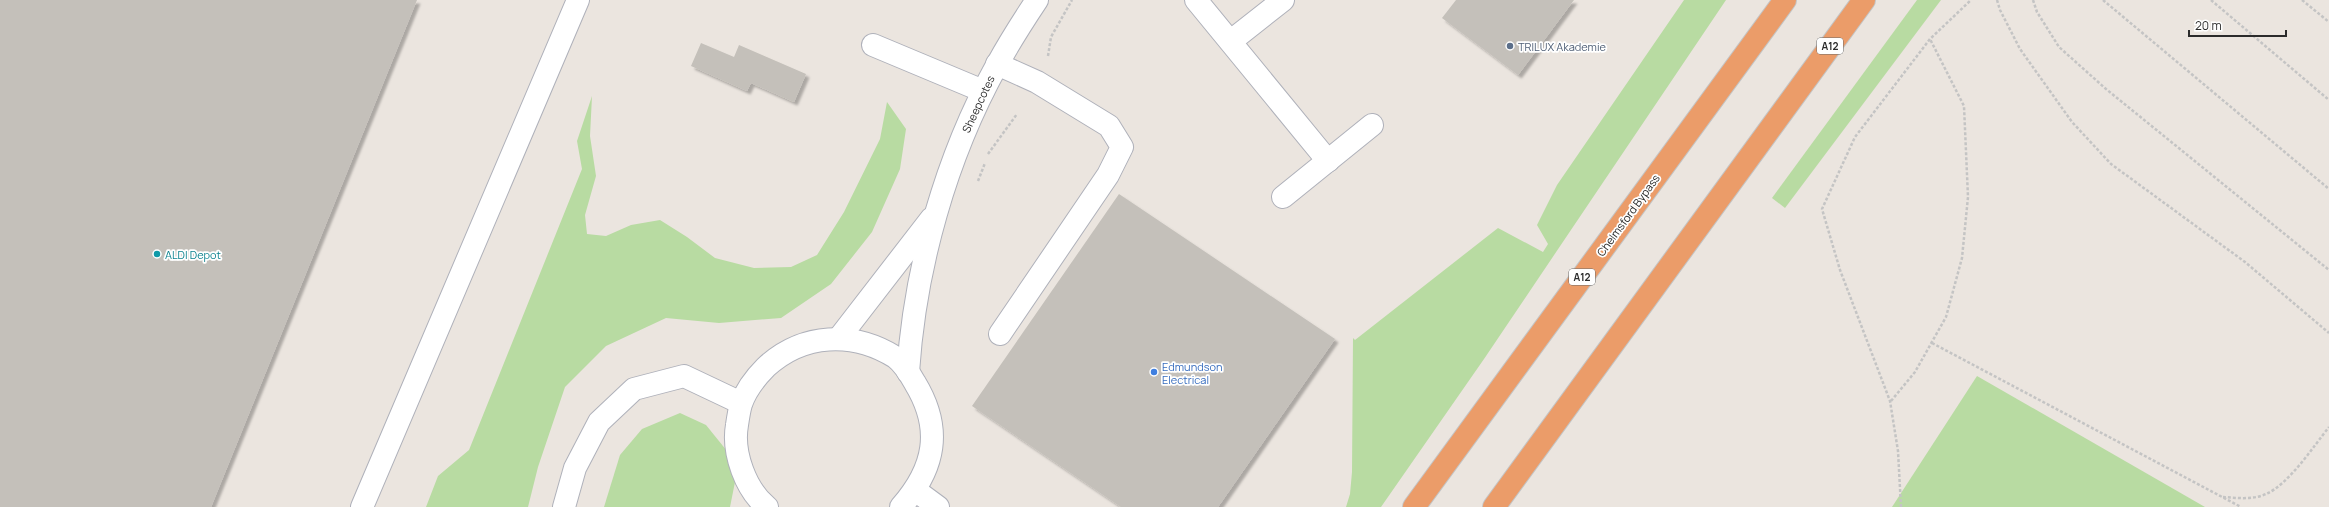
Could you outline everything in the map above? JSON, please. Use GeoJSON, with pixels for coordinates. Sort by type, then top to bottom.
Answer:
{"type":"FeatureCollection","features":[{"type":"Feature","properties":{"kind":"highway","name":"Chelmsford Bypass"},"geometry":{"type":"LineString","coordinates":[[1414,507],[1750,48],[1783,0]]}},
{"type":"Feature","properties":{"kind":"highway","name":"A12"},"geometry":{"type":"LineString","coordinates":[[1494,507],[1864,0]]}},
{"type":"Feature","properties":{"kind":"street"},"geometry":{"type":"LineString","coordinates":[[362,507],[578,0]]}},
{"type":"Feature","properties":{"kind":"street","name":"Sheepcotes"},"geometry":{"type":"LineString","coordinates":[[908,372],[910,336],[934,214],[966,127],[983,91],[997,64],[1037,0]]}},
{"type":"Feature","properties":{"kind":"street"},"geometry":{"type":"LineString","coordinates":[[1196,0],[1231,41],[1328,162]]}},
{"type":"Feature","properties":{"kind":"street"},"geometry":{"type":"LineString","coordinates":[[1231,41],[1283,0]]}},
{"type":"Feature","properties":{"kind":"street"},"geometry":{"type":"LineString","coordinates":[[873,45],[983,91]]}},
{"type":"Feature","properties":{"kind":"street"},"geometry":{"type":"LineString","coordinates":[[997,64],[1037,82],[1109,126],[1122,147],[1108,175],[1000,334]]}},
{"type":"Feature","properties":{"kind":"street"},"geometry":{"type":"LineString","coordinates":[[1283,198],[1372,125]]}},
{"type":"Feature","properties":{"kind":"street","name":"Sheepcotes"},"geometry":{"type":"LineString","coordinates":[[839,338],[934,214]]}},
{"type":"Feature","properties":{"kind":"street"},"geometry":{"type":"LineString","coordinates":[[762,505],[746,480],[738,455],[736,429],[741,403],[756,376],[779,355],[808,342],[839,338],[861,342],[896,358],[908,372],[926,401],[933,434],[928,467],[915,490],[901,507]]}},
{"type":"Feature","properties":{"kind":"street"},"geometry":{"type":"LineString","coordinates":[[564,507],[575,468],[599,422],[634,389],[684,376],[741,403]]}},
{"type":"Feature","properties":{"kind":"street"},"geometry":{"type":"LineString","coordinates":[[915,490],[938,507]]}},
{"type":"Feature","properties":{"kind":"path"},"geometry":{"type":"LineString","coordinates":[[1048,56],[1051,37],[1072,0]]}},
{"type":"Feature","properties":{"kind":"path"},"geometry":{"type":"LineString","coordinates":[[1901,507],[1898,451],[1890,402],[1840,270],[1822,208],[1855,137],[1930,39],[1971,0]]}},
{"type":"Feature","properties":{"kind":"path"},"geometry":{"type":"LineString","coordinates":[[1997,0],[2000,10],[2020,49],[2072,122],[2112,164],[2244,262],[2329,333]]}},
{"type":"Feature","properties":{"kind":"path"},"geometry":{"type":"LineString","coordinates":[[2032,0],[2037,12],[2059,47],[2106,89],[2329,270]]}},
{"type":"Feature","properties":{"kind":"path"},"geometry":{"type":"LineString","coordinates":[[2104,0],[2329,189]]}},
{"type":"Feature","properties":{"kind":"path"},"geometry":{"type":"LineString","coordinates":[[2211,0],[2329,100]]}},
{"type":"Feature","properties":{"kind":"path"},"geometry":{"type":"LineString","coordinates":[[2302,0],[2329,22]]}},
{"type":"Feature","properties":{"kind":"path"},"geometry":{"type":"LineString","coordinates":[[1890,402],[1915,372],[1946,317],[1962,258],[1968,197],[1964,106],[1930,39]]}},
{"type":"Feature","properties":{"kind":"path"},"geometry":{"type":"LineString","coordinates":[[976,188],[988,154],[1017,114]]}},
{"type":"Feature","properties":{"kind":"path"},"geometry":{"type":"LineString","coordinates":[[966,127],[988,154]]}},
{"type":"Feature","properties":{"kind":"path"},"geometry":{"type":"LineString","coordinates":[[1932,343],[2241,507]]}},
{"type":"Feature","properties":{"kind":"path"},"geometry":{"type":"LineString","coordinates":[[2222,497],[2253,497],[2267,494],[2285,480],[2329,427]]}},
{"type":"Feature","properties":{"kind":"green space"},"geometry":{"type":"Polygon","coordinates":[[[1684,0],[1726,0],[1484,359],[1381,507],[1346,507],[1350,494],[1352,472],[1353,338],[1355,340],[1498,228],[1543,252],[1548,244],[1537,225],[1557,185],[1684,0]]]}},
{"type":"Feature","properties":{"kind":"green space"},"geometry":{"type":"Polygon","coordinates":[[[1917,0],[1941,0],[1785,208],[1772,198],[1917,0]]]}},
{"type":"Feature","properties":{"kind":"green space"},"geometry":{"type":"Polygon","coordinates":[[[592,96],[590,136],[596,176],[585,215],[587,234],[606,236],[631,225],[660,220],[687,237],[715,258],[754,268],[791,267],[817,255],[844,212],[880,139],[887,102],[906,129],[900,169],[872,232],[831,284],[781,318],[719,323],[666,318],[606,346],[565,387],[538,467],[528,507],[426,507],[438,476],[469,450],[582,169],[577,141],[592,96]]]}},
{"type":"Feature","properties":{"kind":"green space"},"geometry":{"type":"Polygon","coordinates":[[[1977,376],[2205,507],[1892,507],[1977,376]]]}},
{"type":"Feature","properties":{"kind":"green space"},"geometry":{"type":"Polygon","coordinates":[[[680,413],[706,425],[727,451],[735,482],[730,507],[604,507],[620,455],[642,429],[680,413]]]}},
{"type":"Feature","properties":{"kind":"building","name":"ALDI Depot"},"geometry":{"type":"Polygon","coordinates":[[[0,0],[417,0],[211,507],[0,507],[0,0]]]}},
{"type":"Feature","properties":{"kind":"building","name":"TRILUX Akademie"},"geometry":{"type":"Polygon","coordinates":[[[1456,0],[1574,0],[1518,75],[1442,18],[1456,0]]]}},
{"type":"Feature","properties":{"kind":"building"},"geometry":{"type":"Polygon","coordinates":[[[701,43],[734,57],[739,45],[806,74],[794,102],[751,83],[747,91],[691,66],[701,43]]]}},
{"type":"Feature","properties":{"kind":"building","name":"Edmundson Electrical"},"geometry":{"type":"Polygon","coordinates":[[[1119,194],[1335,339],[1218,507],[1121,507],[972,406],[1119,194]]]}},
{"type":"Feature","properties":{"kind":"place","name":"TRILUX Akademie"},"geometry":{"type":"Point","coordinates":[1510,46]}},
{"type":"Feature","properties":{"kind":"place","name":"ALDI Depot"},"geometry":{"type":"Point","coordinates":[157,254]}},
{"type":"Feature","properties":{"kind":"place","name":"Edmundson Electrical"},"geometry":{"type":"Point","coordinates":[1154,372]}}]}
